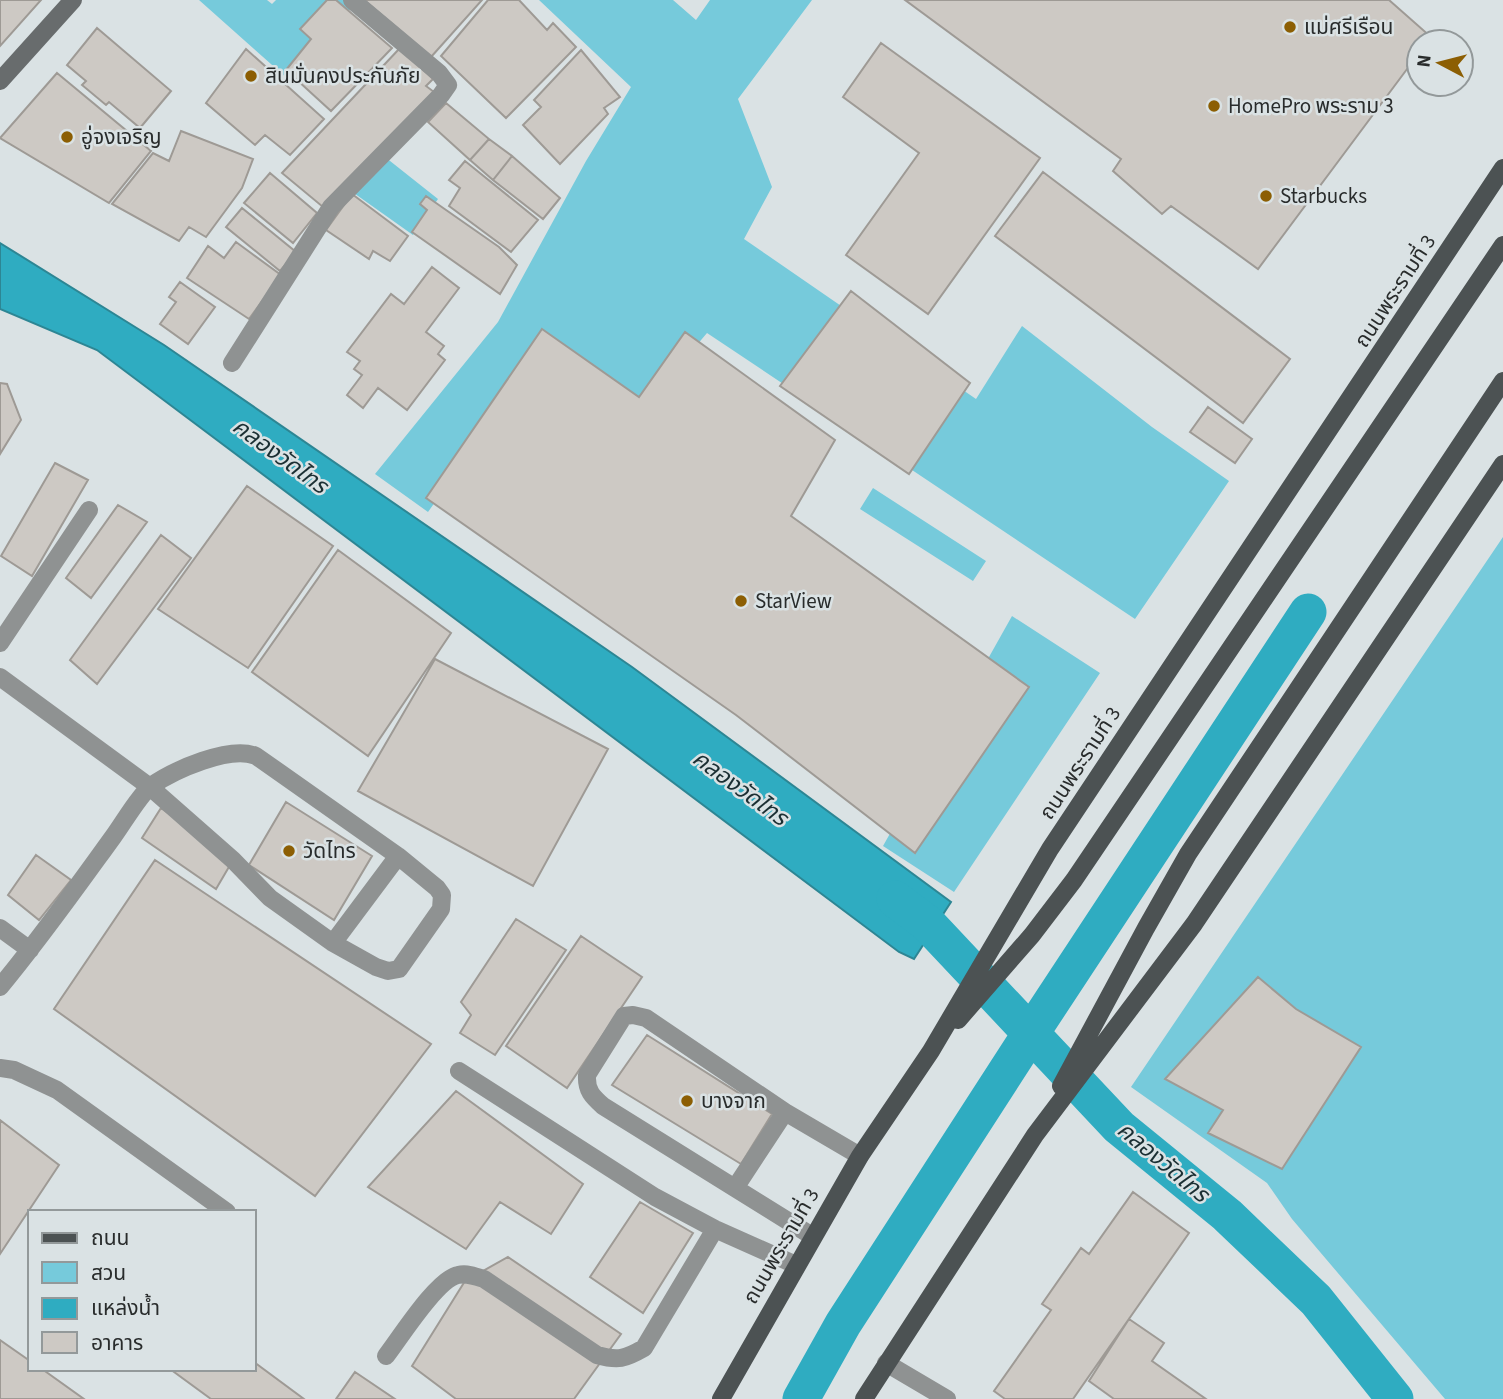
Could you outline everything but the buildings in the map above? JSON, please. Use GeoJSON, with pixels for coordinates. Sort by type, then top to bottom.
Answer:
{"type":"FeatureCollection","features":[{"type":"Feature","properties":{"kind":"main road","name":"ถนนพระรามที่ 3"},"geometry":{"type":"LineString","coordinates":[[721,1399],[812,1236],[860,1157],[931,1051],[1050,849],[1503,168]]}},
{"type":"Feature","properties":{"kind":"main road"},"geometry":{"type":"LineString","coordinates":[[931,1051],[1032,935],[1115,822],[1503,245]]}},
{"type":"Feature","properties":{"kind":"main road"},"geometry":{"type":"LineString","coordinates":[[1035,1135],[1188,853],[1503,381]]}},
{"type":"Feature","properties":{"kind":"main road"},"geometry":{"type":"LineString","coordinates":[[864,1399],[1035,1135],[1194,924],[1503,464]]}},
{"type":"Feature","properties":{"kind":"street"},"geometry":{"type":"LineString","coordinates":[[232,363],[331,207],[448,85],[445,78],[352,0]]}},
{"type":"Feature","properties":{"kind":"street"},"geometry":{"type":"LineString","coordinates":[[0,81],[69,2]]}},
{"type":"Feature","properties":{"kind":"street"},"geometry":{"type":"LineString","coordinates":[[0,643],[89,510]]}},
{"type":"Feature","properties":{"kind":"street"},"geometry":{"type":"LineString","coordinates":[[0,677],[149,787],[233,860],[270,898],[333,943],[376,967],[388,971],[399,969],[441,909],[443,902],[437,888],[398,856],[256,756],[246,752],[213,757],[149,787],[0,987]]}},
{"type":"Feature","properties":{"kind":"street"},"geometry":{"type":"LineString","coordinates":[[333,943],[398,856]]}},
{"type":"Feature","properties":{"kind":"street"},"geometry":{"type":"LineString","coordinates":[[0,928],[30,950]]}},
{"type":"Feature","properties":{"kind":"street"},"geometry":{"type":"LineString","coordinates":[[812,1236],[603,1106],[591,1095],[586,1085],[587,1075],[624,1016],[646,1018],[785,1112],[860,1157]]}},
{"type":"Feature","properties":{"kind":"street"},"geometry":{"type":"LineString","coordinates":[[0,1068],[14,1070],[57,1090],[225,1210]]}},
{"type":"Feature","properties":{"kind":"street"},"geometry":{"type":"LineString","coordinates":[[460,1070],[655,1197],[715,1229],[796,1265]]}},
{"type":"Feature","properties":{"kind":"street"},"geometry":{"type":"LineString","coordinates":[[735,1188],[785,1112]]}},
{"type":"Feature","properties":{"kind":"street"},"geometry":{"type":"LineString","coordinates":[[386,1356],[442,1282],[456,1275],[470,1275],[484,1279],[597,1355],[615,1360],[630,1356],[644,1348],[715,1229]]}},
{"type":"Feature","properties":{"kind":"street"},"geometry":{"type":"LineString","coordinates":[[886,1363],[947,1399]]}},
{"type":"Feature","properties":{"kind":"green space"},"geometry":{"type":"Polygon","coordinates":[[[199,0],[267,0],[272,4],[276,0],[344,0],[352,7],[289,80],[199,0]]]}},
{"type":"Feature","properties":{"kind":"green space"},"geometry":{"type":"Polygon","coordinates":[[[539,0],[673,0],[696,20],[710,0],[812,0],[738,99],[772,187],[744,239],[976,399],[1022,326],[1152,427],[1229,481],[1135,619],[707,333],[641,411],[543,350],[428,512],[375,474],[498,322],[586,161],[631,87],[539,0]]]}},
{"type":"Feature","properties":{"kind":"green space"},"geometry":{"type":"Polygon","coordinates":[[[385,157],[438,199],[413,235],[351,191],[385,157]]]}},
{"type":"Feature","properties":{"kind":"green space"},"geometry":{"type":"Polygon","coordinates":[[[873,488],[986,561],[973,581],[860,509],[873,488]]]}},
{"type":"Feature","properties":{"kind":"green space"},"geometry":{"type":"Polygon","coordinates":[[[1503,537],[1503,1399],[1445,1399],[1292,1219],[1267,1183],[1131,1087],[1503,537]]]}},
{"type":"Feature","properties":{"kind":"green space"},"geometry":{"type":"Polygon","coordinates":[[[1012,616],[1100,673],[954,892],[883,846],[1012,616]]]}},
{"type":"Feature","properties":{"kind":"water"},"geometry":{"type":"Polygon","coordinates":[[[0,243],[164,345],[632,667],[951,902],[914,959],[899,952],[97,350],[0,309],[0,243]]]}},
{"type":"Feature","properties":{"kind":"waterway"},"geometry":{"type":"LineString","coordinates":[[801,1399],[843,1324],[1308,612]]}},
{"type":"Feature","properties":{"kind":"waterway","name":"คลองวัดไทร"},"geometry":{"type":"LineString","coordinates":[[895,899],[928,924],[1119,1127],[1227,1215],[1316,1300],[1395,1399]]}},
{"type":"Feature","properties":{"kind":"place","name":"แม่ศรีเรือน"},"geometry":{"type":"Point","coordinates":[1290,27]}},
{"type":"Feature","properties":{"kind":"place","name":"สินมั่นคงประกันภัย"},"geometry":{"type":"Point","coordinates":[251,76]}},
{"type":"Feature","properties":{"kind":"place","name":"HomePro พระราม 3"},"geometry":{"type":"Point","coordinates":[1214,106]}},
{"type":"Feature","properties":{"kind":"place","name":"อู่จงเจริญ"},"geometry":{"type":"Point","coordinates":[67,137]}},
{"type":"Feature","properties":{"kind":"place","name":"Starbucks"},"geometry":{"type":"Point","coordinates":[1266,196]}},
{"type":"Feature","properties":{"kind":"place","name":"StarView"},"geometry":{"type":"Point","coordinates":[741,601]}},
{"type":"Feature","properties":{"kind":"place","name":"วัดไทร"},"geometry":{"type":"Point","coordinates":[289,851]}},
{"type":"Feature","properties":{"kind":"place","name":"บางจาก"},"geometry":{"type":"Point","coordinates":[687,1101]}}]}
